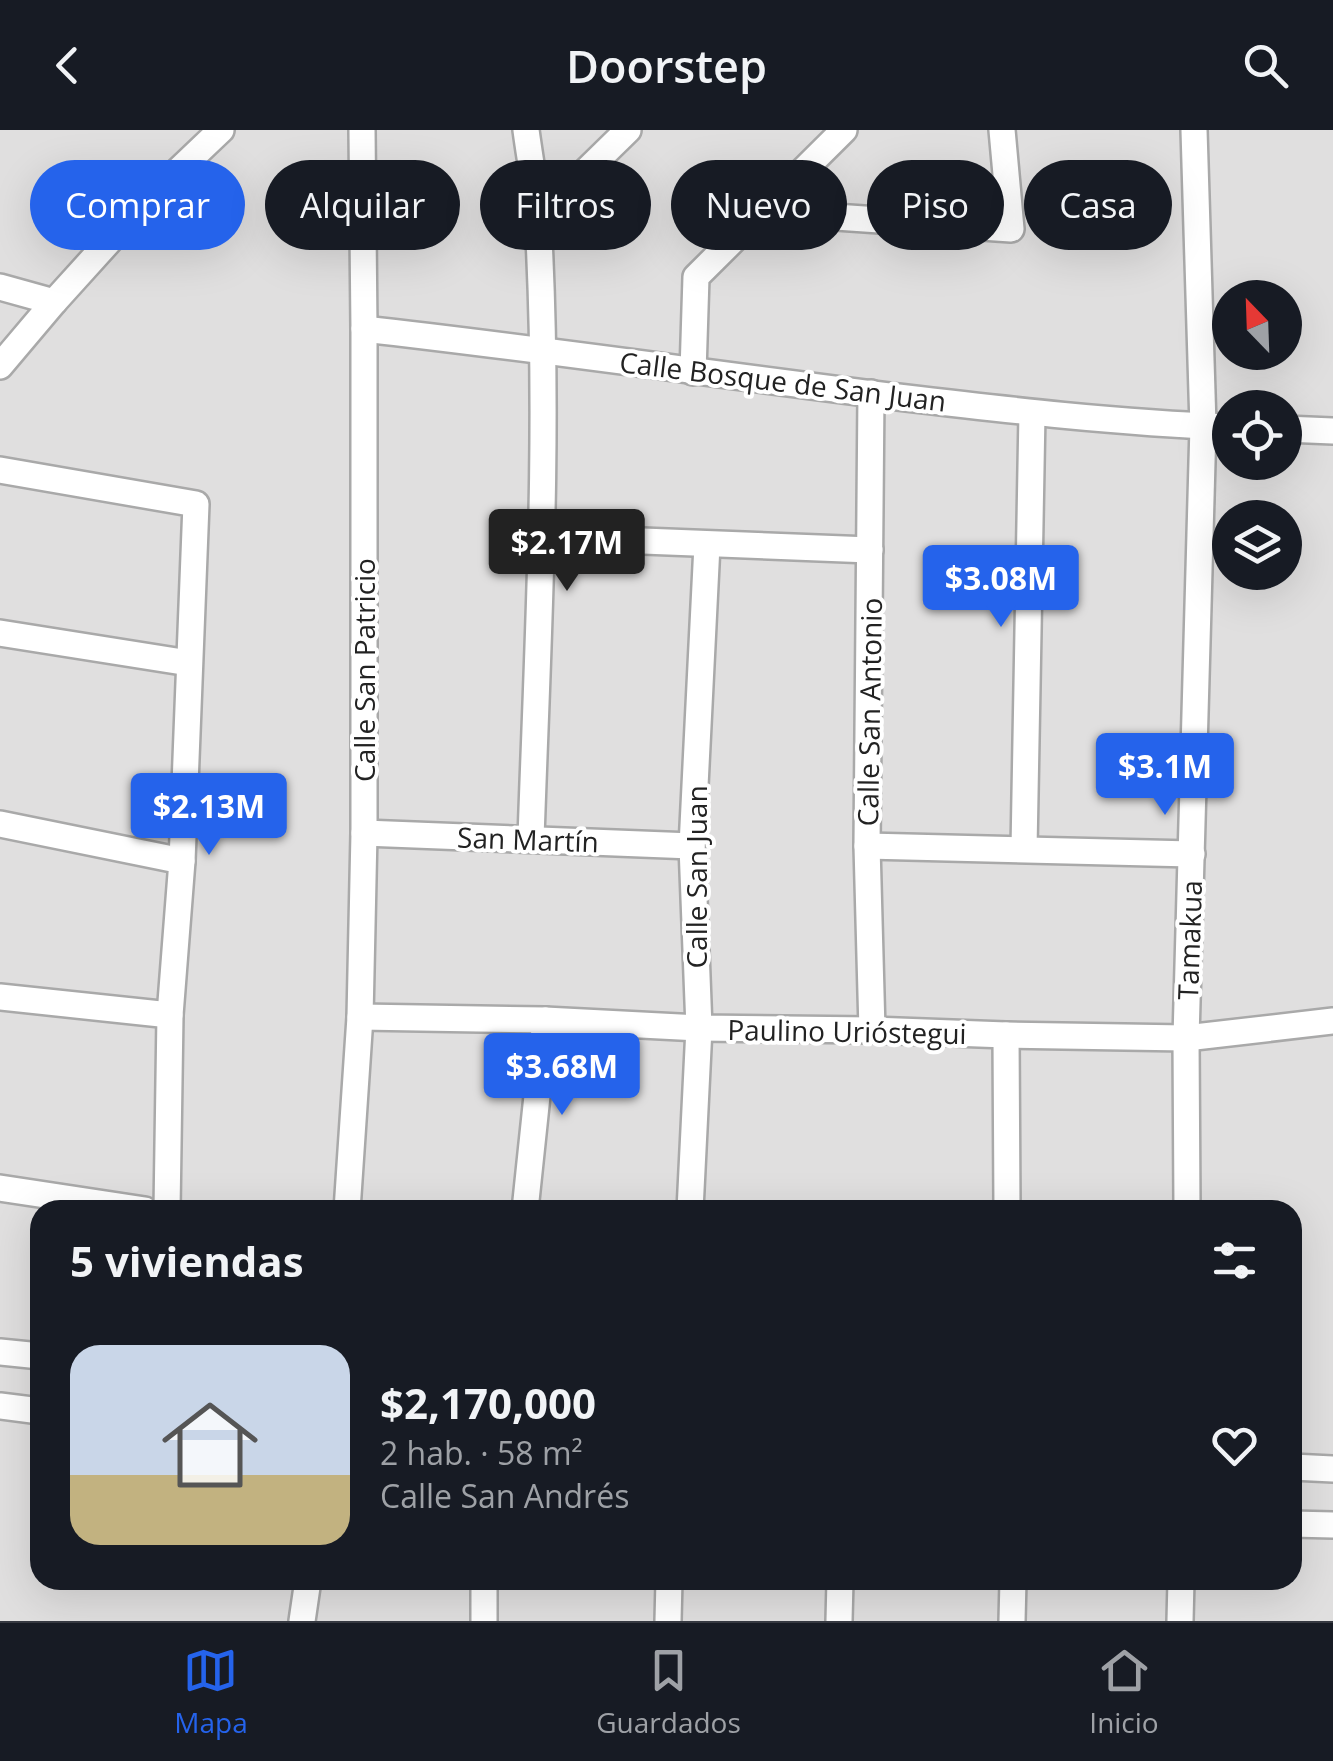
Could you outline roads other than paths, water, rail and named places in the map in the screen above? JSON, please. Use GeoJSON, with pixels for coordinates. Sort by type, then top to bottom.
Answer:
{"type":"FeatureCollection","features":[{"type":"Feature","properties":{"kind":"street"},"geometry":{"type":"LineString","coordinates":[[0,366],[140,207],[221,130]]}},
{"type":"Feature","properties":{"kind":"street","name":"Calle San Patricio"},"geometry":{"type":"LineString","coordinates":[[349,1200],[360,1017],[364,834],[362,130]]}},
{"type":"Feature","properties":{"kind":"street"},"geometry":{"type":"LineString","coordinates":[[526,130],[530,160]]}},
{"type":"Feature","properties":{"kind":"street"},"geometry":{"type":"LineString","coordinates":[[597,160],[628,130]]}},
{"type":"Feature","properties":{"kind":"street"},"geometry":{"type":"LineString","coordinates":[[814,160],[844,130]]}},
{"type":"Feature","properties":{"kind":"street"},"geometry":{"type":"LineString","coordinates":[[847,218],[1011,229],[1002,130]]}},
{"type":"Feature","properties":{"kind":"street","name":"Tamakua"},"geometry":{"type":"LineString","coordinates":[[1187,1200],[1186,1038],[1203,426],[1194,130]]}},
{"type":"Feature","properties":{"kind":"street"},"geometry":{"type":"LineString","coordinates":[[530,838],[541,536],[539,250]]}},
{"type":"Feature","properties":{"kind":"street"},"geometry":{"type":"LineString","coordinates":[[693,372],[696,277],[723,250]]}},
{"type":"Feature","properties":{"kind":"street"},"geometry":{"type":"LineString","coordinates":[[0,288],[54,302]]}},
{"type":"Feature","properties":{"kind":"street","name":"Calle Bosque de San Juan"},"geometry":{"type":"LineString","coordinates":[[364,329],[541,348],[693,372],[1032,413],[1212,426]]}},
{"type":"Feature","properties":{"kind":"street","name":"Calle San Antonio"},"geometry":{"type":"LineString","coordinates":[[871,394],[867,846],[872,1030]]}},
{"type":"Feature","properties":{"kind":"street"},"geometry":{"type":"LineString","coordinates":[[1024,849],[1032,413]]}},
{"type":"Feature","properties":{"kind":"street"},"geometry":{"type":"LineString","coordinates":[[1302,430],[1333,431]]}},
{"type":"Feature","properties":{"kind":"street"},"geometry":{"type":"LineString","coordinates":[[0,470],[196,504],[182,861],[170,1015],[167,1200]]}},
{"type":"Feature","properties":{"kind":"street"},"geometry":{"type":"LineString","coordinates":[[541,536],[870,550]]}},
{"type":"Feature","properties":{"kind":"street","name":"Calle San Juan"},"geometry":{"type":"LineString","coordinates":[[690,1200],[699,1028],[692,846],[706,545]]}},
{"type":"Feature","properties":{"kind":"street"},"geometry":{"type":"LineString","coordinates":[[0,633],[189,662]]}},
{"type":"Feature","properties":{"kind":"street"},"geometry":{"type":"LineString","coordinates":[[0,824],[182,861]]}},
{"type":"Feature","properties":{"kind":"street","name":"San Martín"},"geometry":{"type":"LineString","coordinates":[[364,834],[692,846]]}},
{"type":"Feature","properties":{"kind":"street"},"geometry":{"type":"LineString","coordinates":[[867,846],[1192,854]]}},
{"type":"Feature","properties":{"kind":"street"},"geometry":{"type":"LineString","coordinates":[[0,997],[170,1015]]}},
{"type":"Feature","properties":{"kind":"street","name":"Paulino Urióstegui"},"geometry":{"type":"LineString","coordinates":[[360,1017],[1186,1038],[1333,1021]]}},
{"type":"Feature","properties":{"kind":"street"},"geometry":{"type":"LineString","coordinates":[[526,1200],[545,1020]]}},
{"type":"Feature","properties":{"kind":"street"},"geometry":{"type":"LineString","coordinates":[[1006,1036],[1007,1200]]}},
{"type":"Feature","properties":{"kind":"street"},"geometry":{"type":"LineString","coordinates":[[0,1188],[79,1200]]}},
{"type":"Feature","properties":{"kind":"street"},"geometry":{"type":"LineString","coordinates":[[0,1352],[30,1355]]}},
{"type":"Feature","properties":{"kind":"street"},"geometry":{"type":"LineString","coordinates":[[0,1406],[30,1410]]}},
{"type":"Feature","properties":{"kind":"street"},"geometry":{"type":"LineString","coordinates":[[1302,1467],[1333,1469]]}},
{"type":"Feature","properties":{"kind":"street"},"geometry":{"type":"LineString","coordinates":[[1302,1524],[1333,1525]]}},
{"type":"Feature","properties":{"kind":"street"},"geometry":{"type":"LineString","coordinates":[[302,1621],[307,1590]]}},
{"type":"Feature","properties":{"kind":"street"},"geometry":{"type":"LineString","coordinates":[[484,1590],[484,1621]]}},
{"type":"Feature","properties":{"kind":"street"},"geometry":{"type":"LineString","coordinates":[[668,1621],[669,1590]]}},
{"type":"Feature","properties":{"kind":"street"},"geometry":{"type":"LineString","coordinates":[[838,1621],[840,1590]]}},
{"type":"Feature","properties":{"kind":"street"},"geometry":{"type":"LineString","coordinates":[[1012,1621],[1013,1590]]}},
{"type":"Feature","properties":{"kind":"street"},"geometry":{"type":"LineString","coordinates":[[1180,1621],[1181,1590]]}}]}
